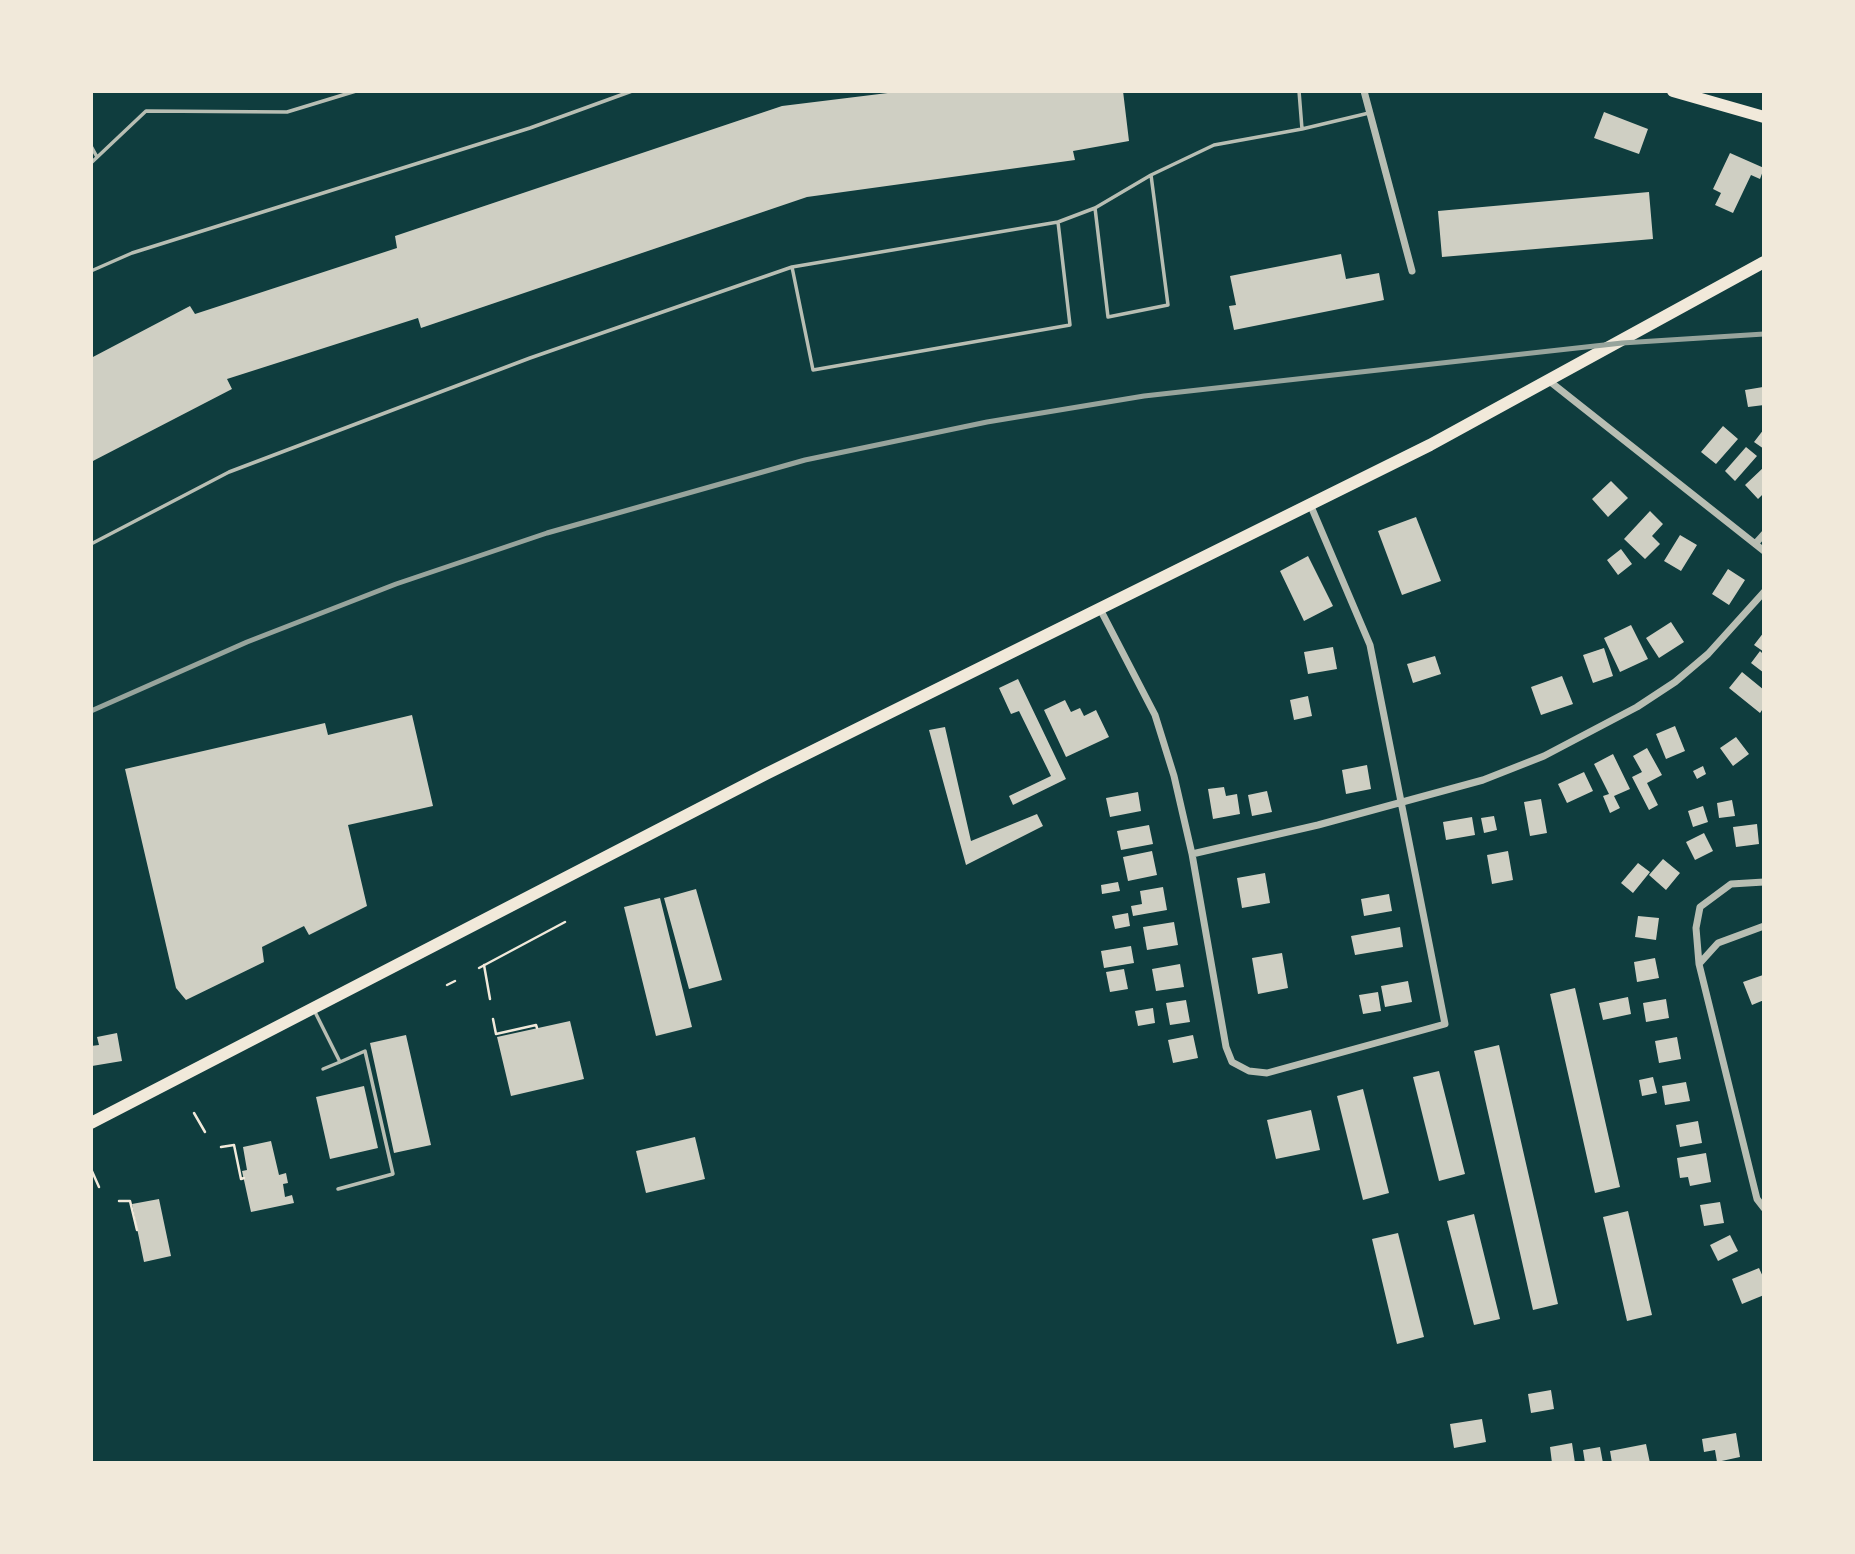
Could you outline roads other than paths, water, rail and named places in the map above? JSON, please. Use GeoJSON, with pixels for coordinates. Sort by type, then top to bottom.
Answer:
{"type":"FeatureCollection","features":[{"type":"Feature","properties":{"kind":"main road"},"geometry":{"type":"LineString","coordinates":[[1673,91],[1764,117]]}},
{"type":"Feature","properties":{"kind":"main road"},"geometry":{"type":"LineString","coordinates":[[91,1122],[1099,607],[1430,445],[1764,262]]}},
{"type":"Feature","properties":{"kind":"street"},"geometry":{"type":"LineString","coordinates":[[1363,91],[1412,271]]}},
{"type":"Feature","properties":{"kind":"street"},"geometry":{"type":"LineString","coordinates":[[1547,380],[1764,551]]}},
{"type":"Feature","properties":{"kind":"street"},"geometry":{"type":"LineString","coordinates":[[1099,607],[1155,715],[1174,776],[1192,854],[1226,1047],[1232,1062],[1248,1071],[1267,1073],[1445,1024],[1370,645],[1310,504]]}},
{"type":"Feature","properties":{"kind":"street"},"geometry":{"type":"LineString","coordinates":[[1755,544],[1764,534]]}},
{"type":"Feature","properties":{"kind":"street"},"geometry":{"type":"LineString","coordinates":[[1192,854],[1318,825],[1483,780],[1532,761],[1637,708],[1709,654],[1764,592]]}},
{"type":"Feature","properties":{"kind":"street"},"geometry":{"type":"LineString","coordinates":[[1764,882],[1731,884],[1700,907],[1696,928],[1699,964],[1757,1199],[1764,1208]]}},
{"type":"Feature","properties":{"kind":"street"},"geometry":{"type":"LineString","coordinates":[[1699,964],[1718,943],[1764,926]]}},
{"type":"Feature","properties":{"kind":"lane"},"geometry":{"type":"LineString","coordinates":[[91,163],[146,111],[287,112],[356,91]]}},
{"type":"Feature","properties":{"kind":"lane"},"geometry":{"type":"LineString","coordinates":[[91,271],[132,253],[530,128],[632,91]]}},
{"type":"Feature","properties":{"kind":"lane"},"geometry":{"type":"LineString","coordinates":[[1299,91],[1302,130]]}},
{"type":"Feature","properties":{"kind":"lane"},"geometry":{"type":"LineString","coordinates":[[91,544],[229,472],[530,358],[792,267],[1058,222],[1095,208],[1151,175],[1214,145],[1302,130],[1369,113]]}},
{"type":"Feature","properties":{"kind":"lane"},"geometry":{"type":"LineString","coordinates":[[91,146],[97,157]]}},
{"type":"Feature","properties":{"kind":"lane"},"geometry":{"type":"LineString","coordinates":[[1095,208],[1108,317],[1168,305],[1151,175]]}},
{"type":"Feature","properties":{"kind":"lane"},"geometry":{"type":"LineString","coordinates":[[792,267],[813,370],[1070,325],[1058,222]]}},
{"type":"Feature","properties":{"kind":"lane"},"geometry":{"type":"LineString","coordinates":[[312,1007],[340,1062]]}},
{"type":"Feature","properties":{"kind":"lane"},"geometry":{"type":"LineString","coordinates":[[323,1069],[365,1051],[393,1174],[338,1189]]}},
{"type":"Feature","properties":{"kind":"railway"},"geometry":{"type":"LineString","coordinates":[[91,711],[247,642],[396,584],[547,533],[805,460],[987,422],[1144,396],[1622,343],[1764,334]]}}]}
